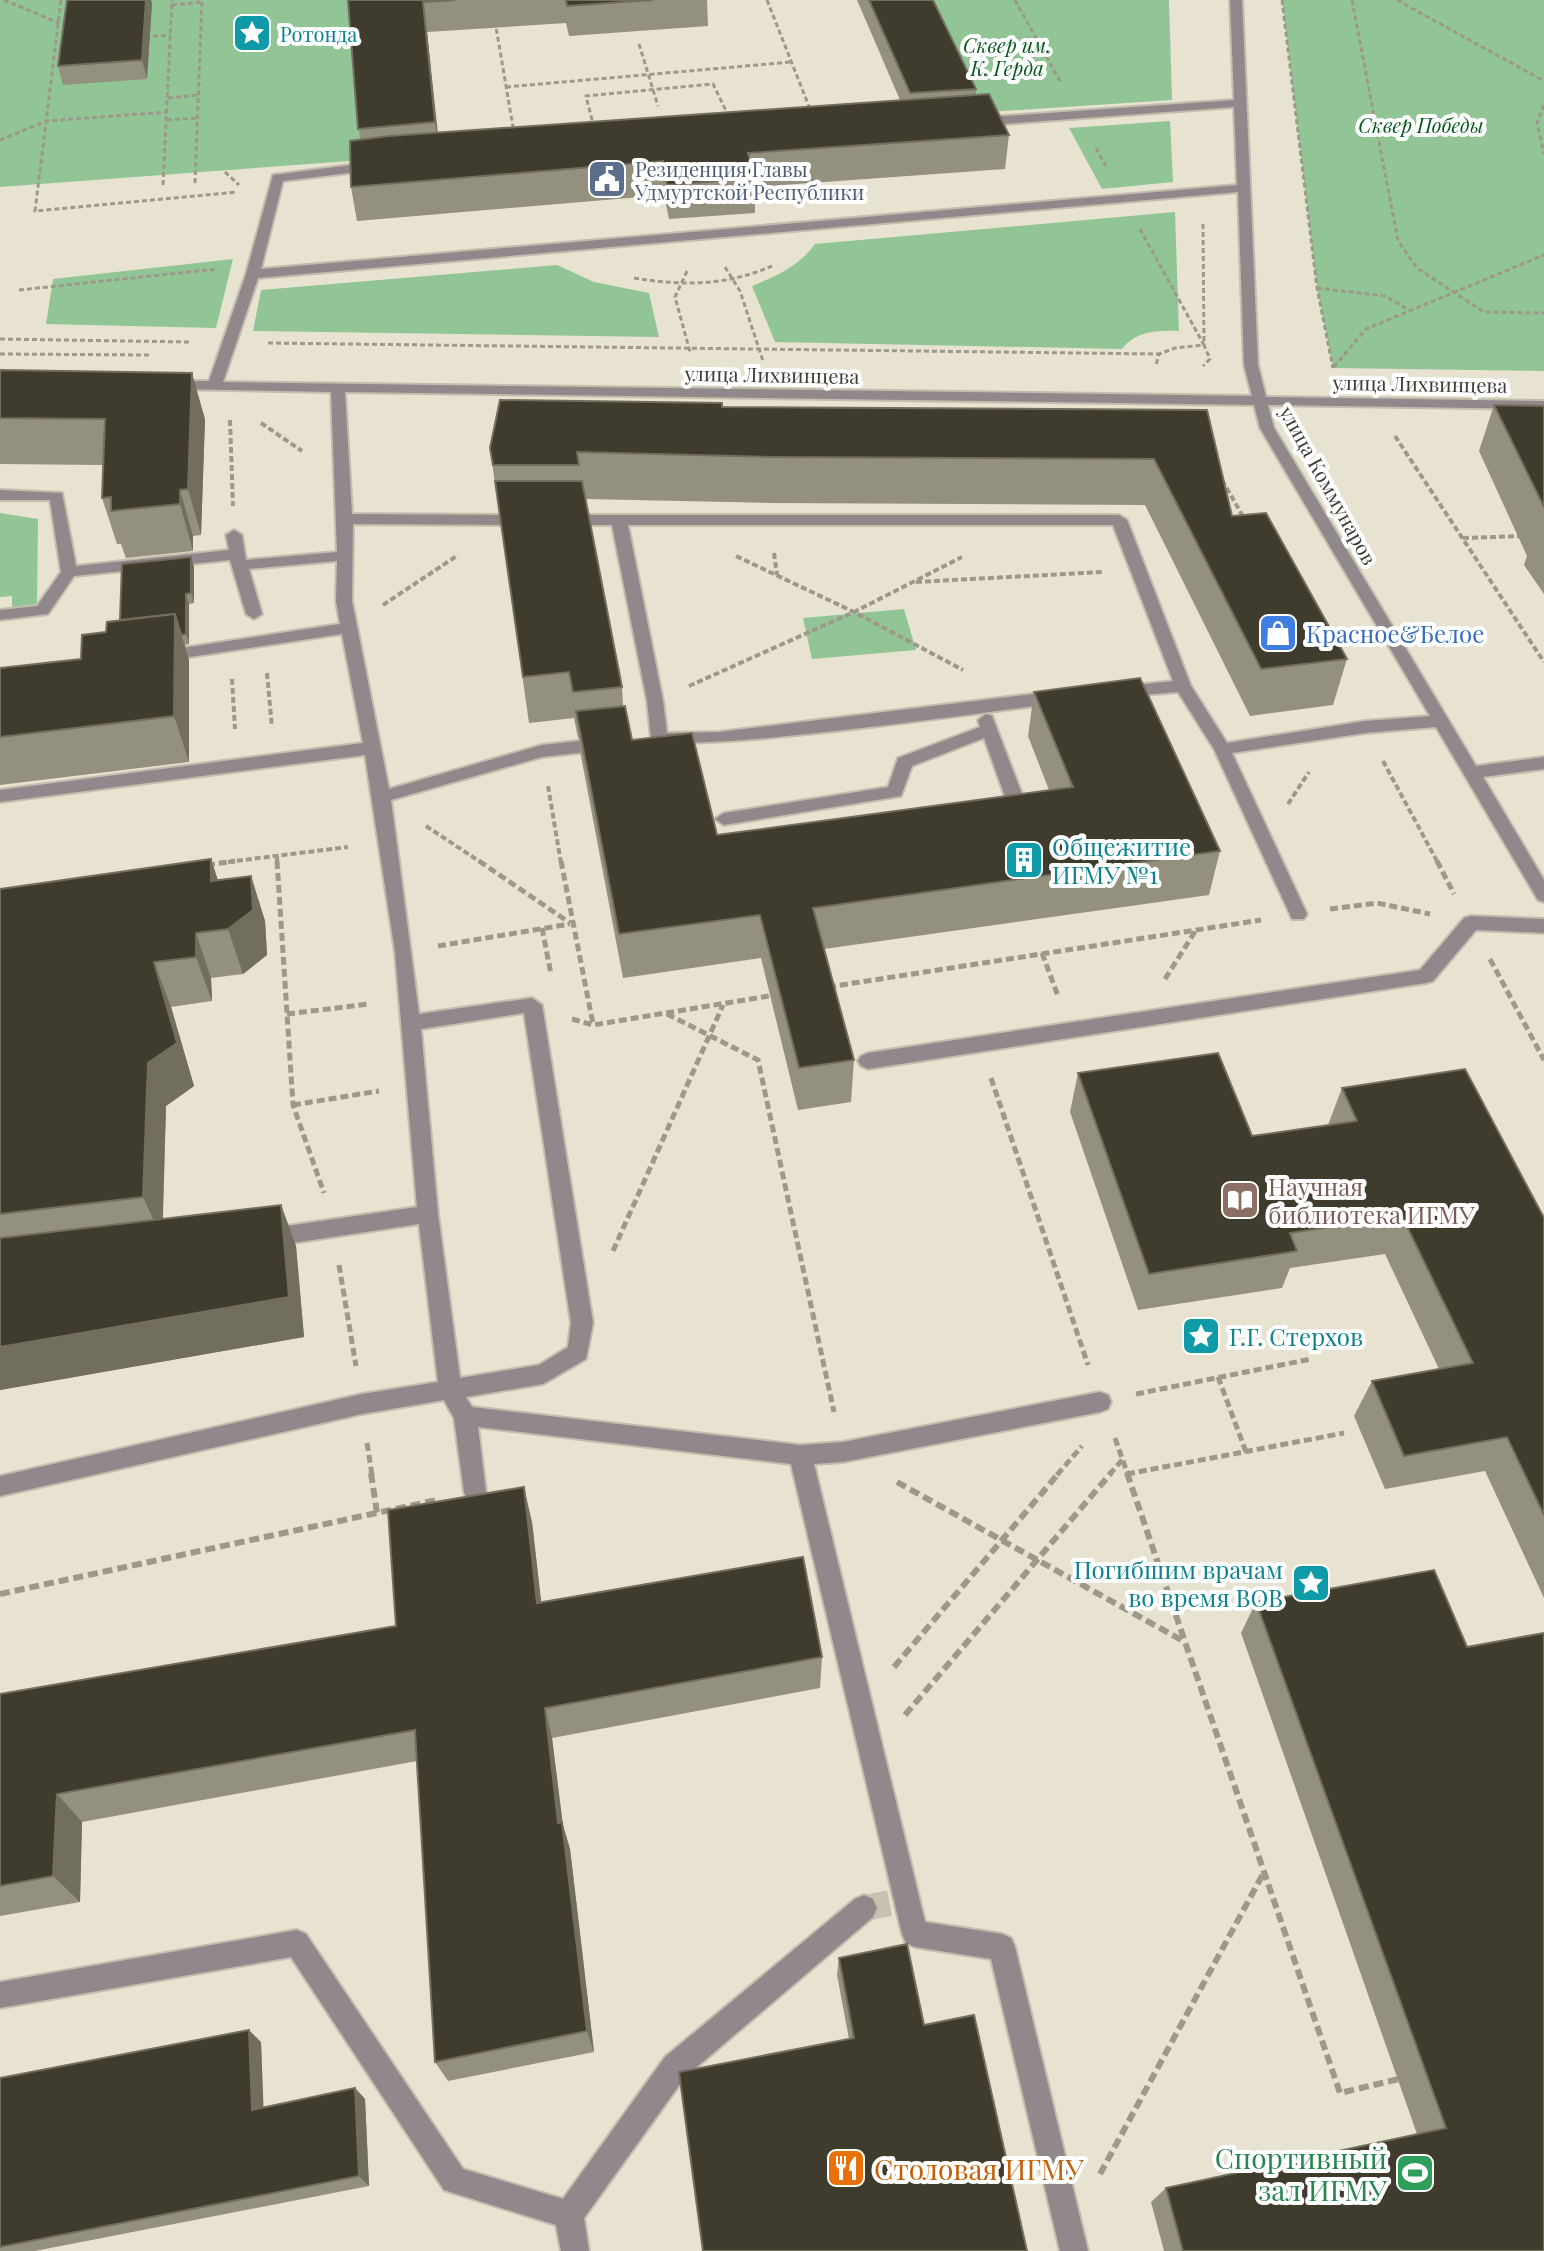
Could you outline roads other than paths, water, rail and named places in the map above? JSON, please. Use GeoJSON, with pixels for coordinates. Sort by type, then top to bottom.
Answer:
{"type":"FeatureCollection","features":[{"type":"Feature","properties":{"kind":"street","name":"улица Коммунаров"},"geometry":{"type":"LineString","coordinates":[[1236,0],[1251,365],[1267,428],[1544,895]]}},
{"type":"Feature","properties":{"kind":"street"},"geometry":{"type":"LineString","coordinates":[[961,123],[1240,103]]}},
{"type":"Feature","properties":{"kind":"street"},"geometry":{"type":"LineString","coordinates":[[214,386],[254,270],[277,178],[394,163]]}},
{"type":"Feature","properties":{"kind":"street"},"geometry":{"type":"LineString","coordinates":[[254,270],[1245,188]]}},
{"type":"Feature","properties":{"kind":"street","name":"улица Лихвинцева"},"geometry":{"type":"LineString","coordinates":[[154,385],[1544,405]]}},
{"type":"Feature","properties":{"kind":"street"},"geometry":{"type":"LineString","coordinates":[[338,386],[345,519],[344,601],[382,797],[404,952],[428,1214],[450,1390],[465,1416],[475,1492]]}},
{"type":"Feature","properties":{"kind":"street"},"geometry":{"type":"LineString","coordinates":[[0,495],[57,496],[69,572],[42,610],[0,615]]}},
{"type":"Feature","properties":{"kind":"street"},"geometry":{"type":"LineString","coordinates":[[345,519],[1119,520],[1183,686],[1222,749],[1298,914]]}},
{"type":"Feature","properties":{"kind":"street"},"geometry":{"type":"LineString","coordinates":[[619,520],[655,701],[645,740]]}},
{"type":"Feature","properties":{"kind":"street"},"geometry":{"type":"LineString","coordinates":[[234,535],[239,565]]}},
{"type":"Feature","properties":{"kind":"street"},"geometry":{"type":"LineString","coordinates":[[69,572],[237,554],[254,614]]}},
{"type":"Feature","properties":{"kind":"street"},"geometry":{"type":"LineString","coordinates":[[239,565],[344,556]]}},
{"type":"Feature","properties":{"kind":"street"},"geometry":{"type":"LineString","coordinates":[[139,659],[349,628]]}},
{"type":"Feature","properties":{"kind":"street"},"geometry":{"type":"LineString","coordinates":[[382,797],[542,751],[645,740],[719,738],[1020,701],[1183,686]]}},
{"type":"Feature","properties":{"kind":"street"},"geometry":{"type":"LineString","coordinates":[[981,706],[1016,802]]}},
{"type":"Feature","properties":{"kind":"street"},"geometry":{"type":"LineString","coordinates":[[1222,749],[1336,731],[1441,721]]}},
{"type":"Feature","properties":{"kind":"street"},"geometry":{"type":"LineString","coordinates":[[724,819],[895,792],[904,762],[990,730]]}},
{"type":"Feature","properties":{"kind":"street"},"geometry":{"type":"LineString","coordinates":[[0,796],[372,748]]}},
{"type":"Feature","properties":{"kind":"street"},"geometry":{"type":"LineString","coordinates":[[1472,773],[1544,763]]}},
{"type":"Feature","properties":{"kind":"street"},"geometry":{"type":"LineString","coordinates":[[868,1061],[1426,976],[1471,923],[1544,926]]}},
{"type":"Feature","properties":{"kind":"street"},"geometry":{"type":"LineString","coordinates":[[0,1486],[362,1404],[543,1374],[578,1352],[582,1323],[532,1005],[410,1023]]}},
{"type":"Feature","properties":{"kind":"street"},"geometry":{"type":"LineString","coordinates":[[241,1241],[428,1214]]}},
{"type":"Feature","properties":{"kind":"street"},"geometry":{"type":"LineString","coordinates":[[465,1416],[800,1455],[843,1452],[1103,1409]]}},
{"type":"Feature","properties":{"kind":"street"},"geometry":{"type":"LineString","coordinates":[[800,1455],[871,1756],[887,1904],[915,1934],[1002,1947],[1072,2241]]}},
{"type":"Feature","properties":{"kind":"street"},"geometry":{"type":"LineString","coordinates":[[575,2251],[569,2215],[675,2067],[887,1904]]}},
{"type":"Feature","properties":{"kind":"street"},"geometry":{"type":"LineString","coordinates":[[0,1995],[297,1943],[454,2180],[569,2215]]}},
{"type":"Feature","properties":{"kind":"tunnel"},"geometry":{"type":"LineString","coordinates":[[864,1908],[891,1903]]}},
{"type":"Feature","properties":{"kind":"place","name":"Ротонда"},"geometry":{"type":"Point","coordinates":[252,33]}},
{"type":"Feature","properties":{"kind":"place","name":"Резиденция Главы Удмуртской Республики"},"geometry":{"type":"Point","coordinates":[607,179]}},
{"type":"Feature","properties":{"kind":"place","name":"Красное&Белое"},"geometry":{"type":"Point","coordinates":[1278,633]}},
{"type":"Feature","properties":{"kind":"place","name":"Общежитие ИГМУ №1"},"geometry":{"type":"Point","coordinates":[1024,860]}},
{"type":"Feature","properties":{"kind":"place","name":"Научная библиотека ИГМУ"},"geometry":{"type":"Point","coordinates":[1240,1200]}},
{"type":"Feature","properties":{"kind":"place","name":"Г.Г. Стерхов"},"geometry":{"type":"Point","coordinates":[1201,1336]}},
{"type":"Feature","properties":{"kind":"place","name":"Погибшим врачам во время ВОВ"},"geometry":{"type":"Point","coordinates":[1311,1583]}},
{"type":"Feature","properties":{"kind":"place","name":"Столовая ИГМУ"},"geometry":{"type":"Point","coordinates":[846,2168]}},
{"type":"Feature","properties":{"kind":"place","name":"Спортивный зал ИГМУ"},"geometry":{"type":"Point","coordinates":[1415,2173]}},
{"type":"Feature","properties":{"kind":"park label","name":"Сквер им. К. Герда"},"geometry":{"type":"Point","coordinates":[1007,56]}},
{"type":"Feature","properties":{"kind":"park label","name":"Сквер Победы"},"geometry":{"type":"Point","coordinates":[1421,124]}}]}
